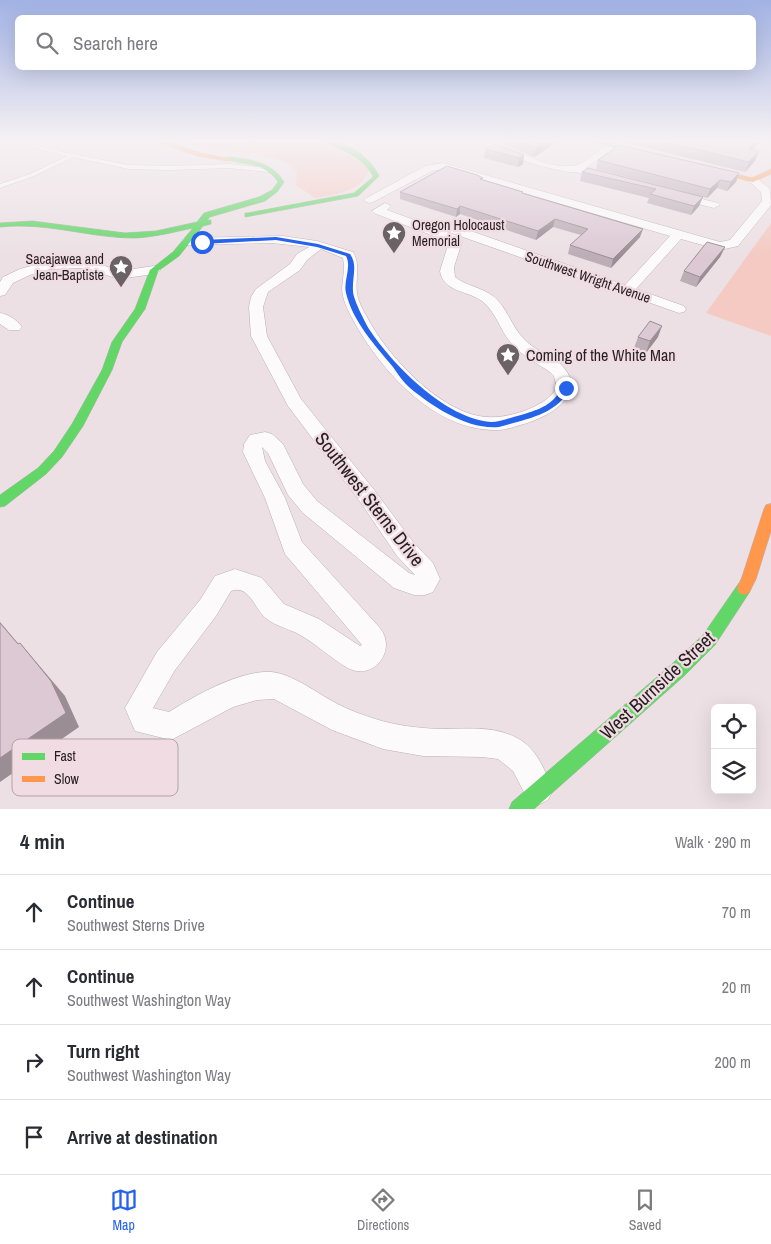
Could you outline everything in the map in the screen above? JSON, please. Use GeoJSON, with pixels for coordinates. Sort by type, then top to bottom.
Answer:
{"type":"FeatureCollection","features":[{"type":"Feature","properties":{"kind":"street"},"geometry":{"type":"LineString","coordinates":[[0,292],[8,280],[35,268],[49,265],[88,264],[118,275],[154,270],[176,254],[207,215],[262,199],[272,194],[282,182],[281,180]]}},
{"type":"Feature","properties":{"kind":"street"},"geometry":{"type":"LineString","coordinates":[[0,225],[15,222],[46,222],[108,233],[134,235],[356,195],[358,191],[373,180]]}},
{"type":"Feature","properties":{"kind":"street"},"geometry":{"type":"LineString","coordinates":[[370,200],[408,180]]}},
{"type":"Feature","properties":{"kind":"street"},"geometry":{"type":"LineString","coordinates":[[489,180],[712,245],[724,246],[736,242],[768,201],[769,196],[766,190],[753,180]]}},
{"type":"Feature","properties":{"kind":"street"},"geometry":{"type":"LineString","coordinates":[[668,193],[714,205]]}},
{"type":"Feature","properties":{"kind":"street","name":"Southwest Wright Avenue"},"geometry":{"type":"LineString","coordinates":[[356,195],[679,309]]}},
{"type":"Feature","properties":{"kind":"street"},"geometry":{"type":"LineString","coordinates":[[188,241],[216,243],[276,239],[318,246],[344,253],[351,258],[349,292],[366,329],[412,385],[432,401],[458,415],[491,424],[549,408],[561,398],[566,388],[562,374],[521,344],[512,335],[487,299],[452,282],[447,274],[447,267],[455,249],[456,242],[454,239],[378,210],[385,206]]}},
{"type":"Feature","properties":{"kind":"street"},"geometry":{"type":"LineString","coordinates":[[627,291],[678,235]]}},
{"type":"Feature","properties":{"kind":"street","name":"Southwest Sterns Drive"},"geometry":{"type":"LineString","coordinates":[[318,246],[302,257],[295,267],[263,290],[258,297],[256,308],[259,336],[294,402],[363,490],[406,549],[425,570],[429,579],[425,585],[414,585],[402,581],[356,546],[310,508],[295,489],[284,464],[271,443],[265,439],[257,440],[252,444],[255,461],[275,498],[293,546],[371,636],[374,640],[374,650],[366,658],[356,659],[310,627],[276,612],[254,585],[235,579],[223,584],[208,608],[166,661],[138,708],[145,721],[171,726],[194,712],[229,697],[252,688],[271,684],[336,717],[391,738],[440,743],[484,742],[506,747],[519,756],[526,764],[540,796]]}},
{"type":"Feature","properties":{"kind":"street"},"geometry":{"type":"LineString","coordinates":[[0,502],[42,471],[58,454],[77,426],[107,370],[117,342],[140,309],[154,270]]}},
{"type":"Feature","properties":{"kind":"street"},"geometry":{"type":"LineString","coordinates":[[0,317],[14,327]]}},
{"type":"Feature","properties":{"kind":"street","name":"West Burnside Street"},"geometry":{"type":"LineString","coordinates":[[519,809],[540,796],[709,640],[749,579],[771,509]]}},
{"type":"Feature","properties":{"kind":"lane"},"geometry":{"type":"LineString","coordinates":[[0,186],[18,180]]}},
{"type":"Feature","properties":{"kind":"shaded area"},"geometry":{"type":"Polygon","coordinates":[[[296,180],[363,180],[347,191],[315,198],[296,185],[296,180]]]}},
{"type":"Feature","properties":{"kind":"shaded area"},"geometry":{"type":"Polygon","coordinates":[[[771,223],[771,336],[706,313],[771,223]]]}},
{"type":"Feature","properties":{"kind":"building"},"geometry":{"type":"Polygon","coordinates":[[[422,180],[482,180],[643,229],[613,259],[570,245],[588,229],[555,219],[538,231],[460,206],[457,209],[400,192],[422,180]]]}},
{"type":"Feature","properties":{"kind":"building"},"geometry":{"type":"Polygon","coordinates":[[[616,180],[635,180],[703,197],[694,206],[650,194],[656,189],[616,180]]]}},
{"type":"Feature","properties":{"kind":"building"},"geometry":{"type":"Polygon","coordinates":[[[674,180],[733,180],[731,182],[720,180],[710,189],[674,180]]]}},
{"type":"Feature","properties":{"kind":"building"},"geometry":{"type":"Polygon","coordinates":[[[707,242],[725,247],[700,277],[684,271],[707,242]]]}},
{"type":"Feature","properties":{"kind":"building"},"geometry":{"type":"Polygon","coordinates":[[[650,321],[662,326],[650,341],[638,337],[650,321]]]}},
{"type":"Feature","properties":{"kind":"building"},"geometry":{"type":"Polygon","coordinates":[[[0,623],[18,644],[20,643],[51,681],[66,713],[28,739],[12,739],[12,750],[0,758],[0,623]]]}},
{"type":"Feature","properties":{"kind":"traffic: fast"},"geometry":{"type":"LineString","coordinates":[[0,502],[42,471],[58,454],[77,426],[107,370],[117,342],[140,309],[154,270],[176,254],[207,215],[262,199],[275,191],[281,182],[280,180]]}},
{"type":"Feature","properties":{"kind":"traffic: fast"},"geometry":{"type":"LineString","coordinates":[[248,215],[356,195],[373,180]]}},
{"type":"Feature","properties":{"kind":"traffic: fast"},"geometry":{"type":"LineString","coordinates":[[0,225],[16,223],[47,224],[125,235],[146,235],[208,222]]}},
{"type":"Feature","properties":{"kind":"traffic: fast"},"geometry":{"type":"LineString","coordinates":[[519,809],[678,670],[709,640],[744,588]]}},
{"type":"Feature","properties":{"kind":"traffic: slow"},"geometry":{"type":"LineString","coordinates":[[744,588],[749,579],[771,509]]}},
{"type":"Feature","properties":{"kind":"place","name":"Oregon Holocaust Memorial"},"geometry":{"type":"Point","coordinates":[394,254]}},
{"type":"Feature","properties":{"kind":"place","name":"Sacajawea and Jean-Baptiste"},"geometry":{"type":"Point","coordinates":[121,288]}},
{"type":"Feature","properties":{"kind":"place","name":"Coming of the White Man"},"geometry":{"type":"Point","coordinates":[508,376]}},
{"type":"Feature","properties":{"kind":"route"},"geometry":{"type":"LineString","coordinates":[[202,242],[216,243],[276,239],[306,243],[348,255],[352,261],[349,292],[366,329],[412,385],[432,401],[471,420],[491,424],[512,421],[549,408],[561,398],[566,388]]}}]}
